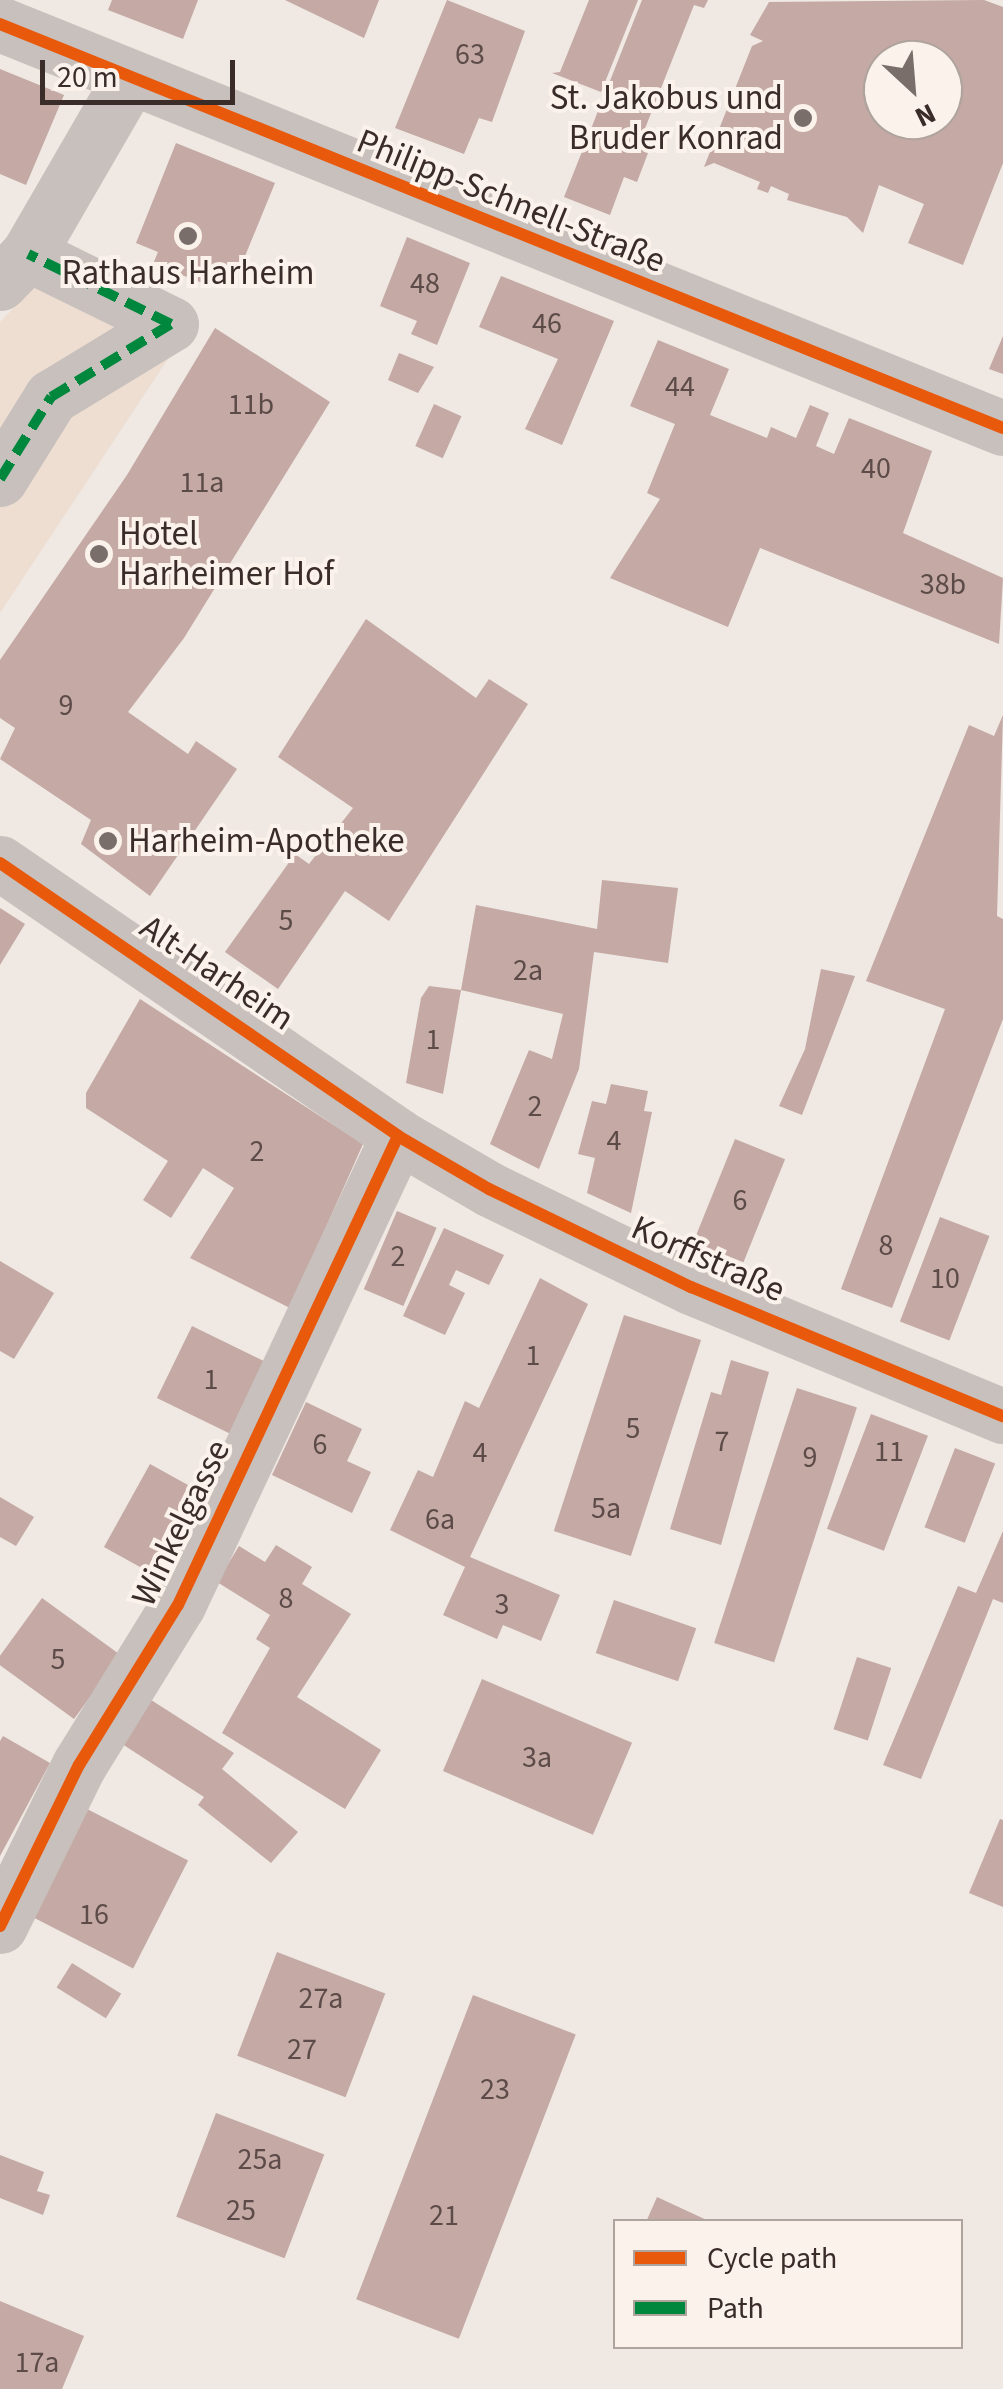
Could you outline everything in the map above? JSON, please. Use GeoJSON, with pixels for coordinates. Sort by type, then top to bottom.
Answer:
{"type":"FeatureCollection","features":[{"type":"Feature","properties":{"kind":"street","name":"Philipp-Schnell-Straße"},"geometry":{"type":"LineString","coordinates":[[0,24],[1003,428]]}},
{"type":"Feature","properties":{"kind":"street"},"geometry":{"type":"LineString","coordinates":[[0,478],[51,396],[171,324],[14,268],[130,78]]}},
{"type":"Feature","properties":{"kind":"street","name":"Alt-Harheim"},"geometry":{"type":"LineString","coordinates":[[0,863],[398,1136]]}},
{"type":"Feature","properties":{"kind":"street","name":"Korffstraße"},"geometry":{"type":"LineString","coordinates":[[398,1136],[691,1287],[1003,1416]]}},
{"type":"Feature","properties":{"kind":"street","name":"Winkelgasse"},"geometry":{"type":"LineString","coordinates":[[0,1926],[79,1765],[178,1605],[398,1136]]}},
{"type":"Feature","properties":{"kind":"shaded area"},"geometry":{"type":"Polygon","coordinates":[[[62,258],[195,318],[0,613],[0,322],[62,258]]]}},
{"type":"Feature","properties":{"kind":"building"},"geometry":{"type":"Polygon","coordinates":[[[112,0],[198,0],[183,39],[108,10],[112,0]]]}},
{"type":"Feature","properties":{"kind":"building"},"geometry":{"type":"Polygon","coordinates":[[[285,0],[379,0],[364,38],[285,0]]]}},
{"type":"Feature","properties":{"kind":"building"},"geometry":{"type":"Polygon","coordinates":[[[447,0],[525,31],[492,122],[479,118],[464,154],[395,128],[447,0]]]}},
{"type":"Feature","properties":{"kind":"building"},"geometry":{"type":"Polygon","coordinates":[[[589,0],[638,0],[601,92],[552,73],[560,72],[589,0]]]}},
{"type":"Feature","properties":{"kind":"building"},"geometry":{"type":"Polygon","coordinates":[[[642,0],[708,0],[704,8],[694,5],[640,141],[648,153],[637,182],[624,177],[610,215],[564,197],[642,0]]]}},
{"type":"Feature","properties":{"kind":"building","name":"St. Jakobus und Bruder Konrad"},"geometry":{"type":"Polygon","coordinates":[[[984,0],[1003,7],[1003,163],[963,265],[908,243],[924,204],[879,185],[863,233],[847,217],[787,200],[789,194],[771,186],[768,193],[757,189],[760,182],[714,163],[704,167],[752,46],[763,41],[750,35],[769,2],[984,0]]]}},
{"type":"Feature","properties":{"kind":"building"},"geometry":{"type":"Polygon","coordinates":[[[0,69],[64,95],[26,185],[0,174],[0,69]]]}},
{"type":"Feature","properties":{"kind":"building"},"geometry":{"type":"Polygon","coordinates":[[[176,143],[275,183],[234,283],[213,275],[208,285],[153,264],[158,252],[136,243],[176,143]]]}},
{"type":"Feature","properties":{"kind":"building"},"geometry":{"type":"Polygon","coordinates":[[[407,237],[470,263],[437,345],[411,334],[417,321],[380,306],[407,237]]]}},
{"type":"Feature","properties":{"kind":"building"},"geometry":{"type":"Polygon","coordinates":[[[501,276],[614,321],[562,445],[525,429],[558,359],[479,327],[501,276]]]}},
{"type":"Feature","properties":{"kind":"building"},"geometry":{"type":"Polygon","coordinates":[[[215,328],[330,402],[184,638],[128,712],[188,754],[196,741],[237,769],[150,896],[81,844],[91,820],[0,759],[15,728],[0,718],[0,660],[127,475],[215,328]]]}},
{"type":"Feature","properties":{"kind":"building"},"geometry":{"type":"Polygon","coordinates":[[[1003,336],[1003,374],[989,369],[1003,336]]]}},
{"type":"Feature","properties":{"kind":"building"},"geometry":{"type":"Polygon","coordinates":[[[658,340],[729,369],[710,415],[767,438],[771,427],[796,438],[810,405],[829,413],[816,446],[834,454],[849,418],[932,451],[903,533],[1003,578],[999,644],[760,548],[728,627],[610,578],[660,499],[647,493],[675,424],[630,406],[658,340]]]}},
{"type":"Feature","properties":{"kind":"building"},"geometry":{"type":"Polygon","coordinates":[[[399,353],[434,367],[418,393],[388,380],[399,353]]]}},
{"type":"Feature","properties":{"kind":"building"},"geometry":{"type":"Polygon","coordinates":[[[434,404],[461,416],[443,458],[415,446],[434,404]]]}},
{"type":"Feature","properties":{"kind":"building"},"geometry":{"type":"Polygon","coordinates":[[[366,619],[476,698],[489,679],[528,704],[389,921],[345,891],[278,989],[225,952],[295,854],[309,864],[353,808],[278,757],[366,619]]]}},
{"type":"Feature","properties":{"kind":"building"},"geometry":{"type":"Polygon","coordinates":[[[1003,715],[997,916],[1003,919],[1003,1019],[892,1308],[841,1289],[945,1009],[866,981],[969,725],[994,736],[1003,715]]]}},
{"type":"Feature","properties":{"kind":"building"},"geometry":{"type":"Polygon","coordinates":[[[602,880],[678,888],[668,963],[594,952],[579,1069],[539,1169],[490,1144],[529,1050],[552,1059],[563,1014],[461,990],[476,905],[597,929],[602,880]]]}},
{"type":"Feature","properties":{"kind":"building"},"geometry":{"type":"Polygon","coordinates":[[[0,908],[25,924],[0,965],[0,908]]]}},
{"type":"Feature","properties":{"kind":"building"},"geometry":{"type":"Polygon","coordinates":[[[821,969],[855,976],[802,1115],[779,1106],[805,1049],[821,969]]]}},
{"type":"Feature","properties":{"kind":"building"},"geometry":{"type":"Polygon","coordinates":[[[429,986],[461,990],[443,1094],[406,1083],[421,998],[429,986]]]}},
{"type":"Feature","properties":{"kind":"building"},"geometry":{"type":"Polygon","coordinates":[[[140,999],[363,1144],[290,1308],[190,1258],[234,1188],[203,1168],[171,1218],[143,1200],[168,1161],[86,1108],[86,1093],[140,999]]]}},
{"type":"Feature","properties":{"kind":"building"},"geometry":{"type":"Polygon","coordinates":[[[611,1084],[648,1091],[644,1111],[652,1112],[631,1213],[587,1193],[595,1158],[578,1154],[592,1101],[606,1104],[611,1084]]]}},
{"type":"Feature","properties":{"kind":"building"},"geometry":{"type":"Polygon","coordinates":[[[735,1139],[785,1159],[743,1262],[693,1242],[735,1139]]]}},
{"type":"Feature","properties":{"kind":"building"},"geometry":{"type":"Polygon","coordinates":[[[397,1211],[437,1228],[403,1306],[364,1289],[397,1211]]]}},
{"type":"Feature","properties":{"kind":"building"},"geometry":{"type":"Polygon","coordinates":[[[940,1217],[989,1236],[949,1341],[900,1322],[940,1217]]]}},
{"type":"Feature","properties":{"kind":"building"},"geometry":{"type":"Polygon","coordinates":[[[444,1228],[504,1255],[489,1285],[456,1270],[449,1285],[465,1293],[445,1335],[403,1316],[444,1228]]]}},
{"type":"Feature","properties":{"kind":"building"},"geometry":{"type":"Polygon","coordinates":[[[0,1261],[54,1293],[14,1359],[0,1351],[0,1261]]]}},
{"type":"Feature","properties":{"kind":"building"},"geometry":{"type":"Polygon","coordinates":[[[540,1278],[588,1304],[470,1557],[560,1595],[541,1641],[503,1625],[497,1639],[443,1615],[465,1567],[390,1530],[418,1470],[433,1477],[465,1401],[479,1408],[540,1278]]]}},
{"type":"Feature","properties":{"kind":"building"},"geometry":{"type":"Polygon","coordinates":[[[624,1315],[701,1340],[631,1556],[554,1531],[624,1315]]]}},
{"type":"Feature","properties":{"kind":"building"},"geometry":{"type":"Polygon","coordinates":[[[192,1326],[265,1362],[230,1433],[157,1398],[192,1326]]]}},
{"type":"Feature","properties":{"kind":"building"},"geometry":{"type":"Polygon","coordinates":[[[731,1360],[769,1372],[721,1545],[670,1529],[711,1392],[721,1395],[731,1360]]]}},
{"type":"Feature","properties":{"kind":"building"},"geometry":{"type":"Polygon","coordinates":[[[797,1388],[857,1407],[774,1662],[714,1643],[797,1388]]]}},
{"type":"Feature","properties":{"kind":"building"},"geometry":{"type":"Polygon","coordinates":[[[306,1402],[362,1429],[347,1461],[371,1472],[352,1513],[272,1475],[306,1402]]]}},
{"type":"Feature","properties":{"kind":"building"},"geometry":{"type":"Polygon","coordinates":[[[871,1414],[928,1436],[884,1551],[827,1529],[871,1414]]]}},
{"type":"Feature","properties":{"kind":"building"},"geometry":{"type":"Polygon","coordinates":[[[955,1448],[995,1463],[965,1543],[925,1527],[955,1448]]]}},
{"type":"Feature","properties":{"kind":"building"},"geometry":{"type":"Polygon","coordinates":[[[150,1464],[207,1496],[161,1579],[104,1547],[150,1464]]]}},
{"type":"Feature","properties":{"kind":"building"},"geometry":{"type":"Polygon","coordinates":[[[0,1497],[34,1517],[16,1546],[0,1537],[0,1497]]]}},
{"type":"Feature","properties":{"kind":"building"},"geometry":{"type":"Polygon","coordinates":[[[1003,1531],[1003,1603],[993,1599],[921,1779],[883,1765],[958,1586],[976,1593],[1003,1531]]]}},
{"type":"Feature","properties":{"kind":"building"},"geometry":{"type":"Polygon","coordinates":[[[276,1545],[312,1567],[302,1584],[351,1614],[297,1697],[381,1750],[345,1809],[222,1733],[270,1648],[256,1639],[270,1615],[217,1582],[239,1546],[265,1562],[276,1545]]]}},
{"type":"Feature","properties":{"kind":"building"},"geometry":{"type":"Polygon","coordinates":[[[42,1598],[120,1655],[74,1719],[0,1665],[0,1656],[42,1598]]]}},
{"type":"Feature","properties":{"kind":"building"},"geometry":{"type":"Polygon","coordinates":[[[614,1600],[696,1628],[678,1681],[596,1653],[614,1600]]]}},
{"type":"Feature","properties":{"kind":"building"},"geometry":{"type":"Polygon","coordinates":[[[857,1657],[891,1668],[868,1740],[834,1729],[857,1657]]]}},
{"type":"Feature","properties":{"kind":"building"},"geometry":{"type":"Polygon","coordinates":[[[482,1679],[632,1743],[593,1835],[443,1771],[482,1679]]]}},
{"type":"Feature","properties":{"kind":"building"},"geometry":{"type":"Polygon","coordinates":[[[148,1698],[234,1753],[222,1769],[298,1832],[271,1863],[198,1805],[204,1797],[119,1742],[148,1698]]]}},
{"type":"Feature","properties":{"kind":"building"},"geometry":{"type":"Polygon","coordinates":[[[3,1736],[50,1763],[0,1856],[0,1741],[3,1736]]]}},
{"type":"Feature","properties":{"kind":"building"},"geometry":{"type":"Polygon","coordinates":[[[83,1807],[188,1861],[133,1968],[28,1915],[83,1807]]]}},
{"type":"Feature","properties":{"kind":"building"},"geometry":{"type":"Polygon","coordinates":[[[1000,1819],[1003,1820],[1003,1907],[969,1893],[1000,1819]]]}},
{"type":"Feature","properties":{"kind":"building"},"geometry":{"type":"Polygon","coordinates":[[[277,1952],[385,1994],[346,2097],[237,2056],[277,1952]]]}},
{"type":"Feature","properties":{"kind":"building"},"geometry":{"type":"Polygon","coordinates":[[[72,1963],[121,1994],[106,2018],[57,1988],[72,1963]]]}},
{"type":"Feature","properties":{"kind":"building"},"geometry":{"type":"Polygon","coordinates":[[[473,1995],[576,2034],[459,2339],[356,2299],[473,1995]]]}},
{"type":"Feature","properties":{"kind":"building"},"geometry":{"type":"Polygon","coordinates":[[[216,2113],[324,2155],[285,2258],[176,2217],[216,2113]]]}},
{"type":"Feature","properties":{"kind":"building"},"geometry":{"type":"Polygon","coordinates":[[[0,2155],[44,2172],[37,2191],[50,2195],[43,2215],[0,2198],[0,2155]]]}},
{"type":"Feature","properties":{"kind":"building"},"geometry":{"type":"Polygon","coordinates":[[[657,2197],[705,2219],[647,2219],[657,2197]]]}},
{"type":"Feature","properties":{"kind":"building"},"geometry":{"type":"Polygon","coordinates":[[[0,2301],[84,2336],[62,2389],[0,2389],[0,2301]]]}},
{"type":"Feature","properties":{"kind":"marked path"},"geometry":{"type":"LineString","coordinates":[[0,479],[51,397],[171,324],[28,254]]}},
{"type":"Feature","properties":{"kind":"cycle path"},"geometry":{"type":"LineString","coordinates":[[0,24],[1003,428]]}},
{"type":"Feature","properties":{"kind":"cycle path"},"geometry":{"type":"LineString","coordinates":[[0,863],[398,1136],[489,1189],[691,1287],[1003,1416]]}},
{"type":"Feature","properties":{"kind":"cycle path"},"geometry":{"type":"LineString","coordinates":[[0,1926],[79,1765],[178,1605],[398,1136]]}},
{"type":"Feature","properties":{"kind":"place","name":"St. Jakobus und Bruder Konrad"},"geometry":{"type":"Point","coordinates":[803,118]}},
{"type":"Feature","properties":{"kind":"place","name":"Rathaus Harheim"},"geometry":{"type":"Point","coordinates":[188,236]}},
{"type":"Feature","properties":{"kind":"place","name":"Hotel Harheimer Hof"},"geometry":{"type":"Point","coordinates":[99,554]}},
{"type":"Feature","properties":{"kind":"place","name":"Harheim-Apotheke"},"geometry":{"type":"Point","coordinates":[108,841]}}]}
